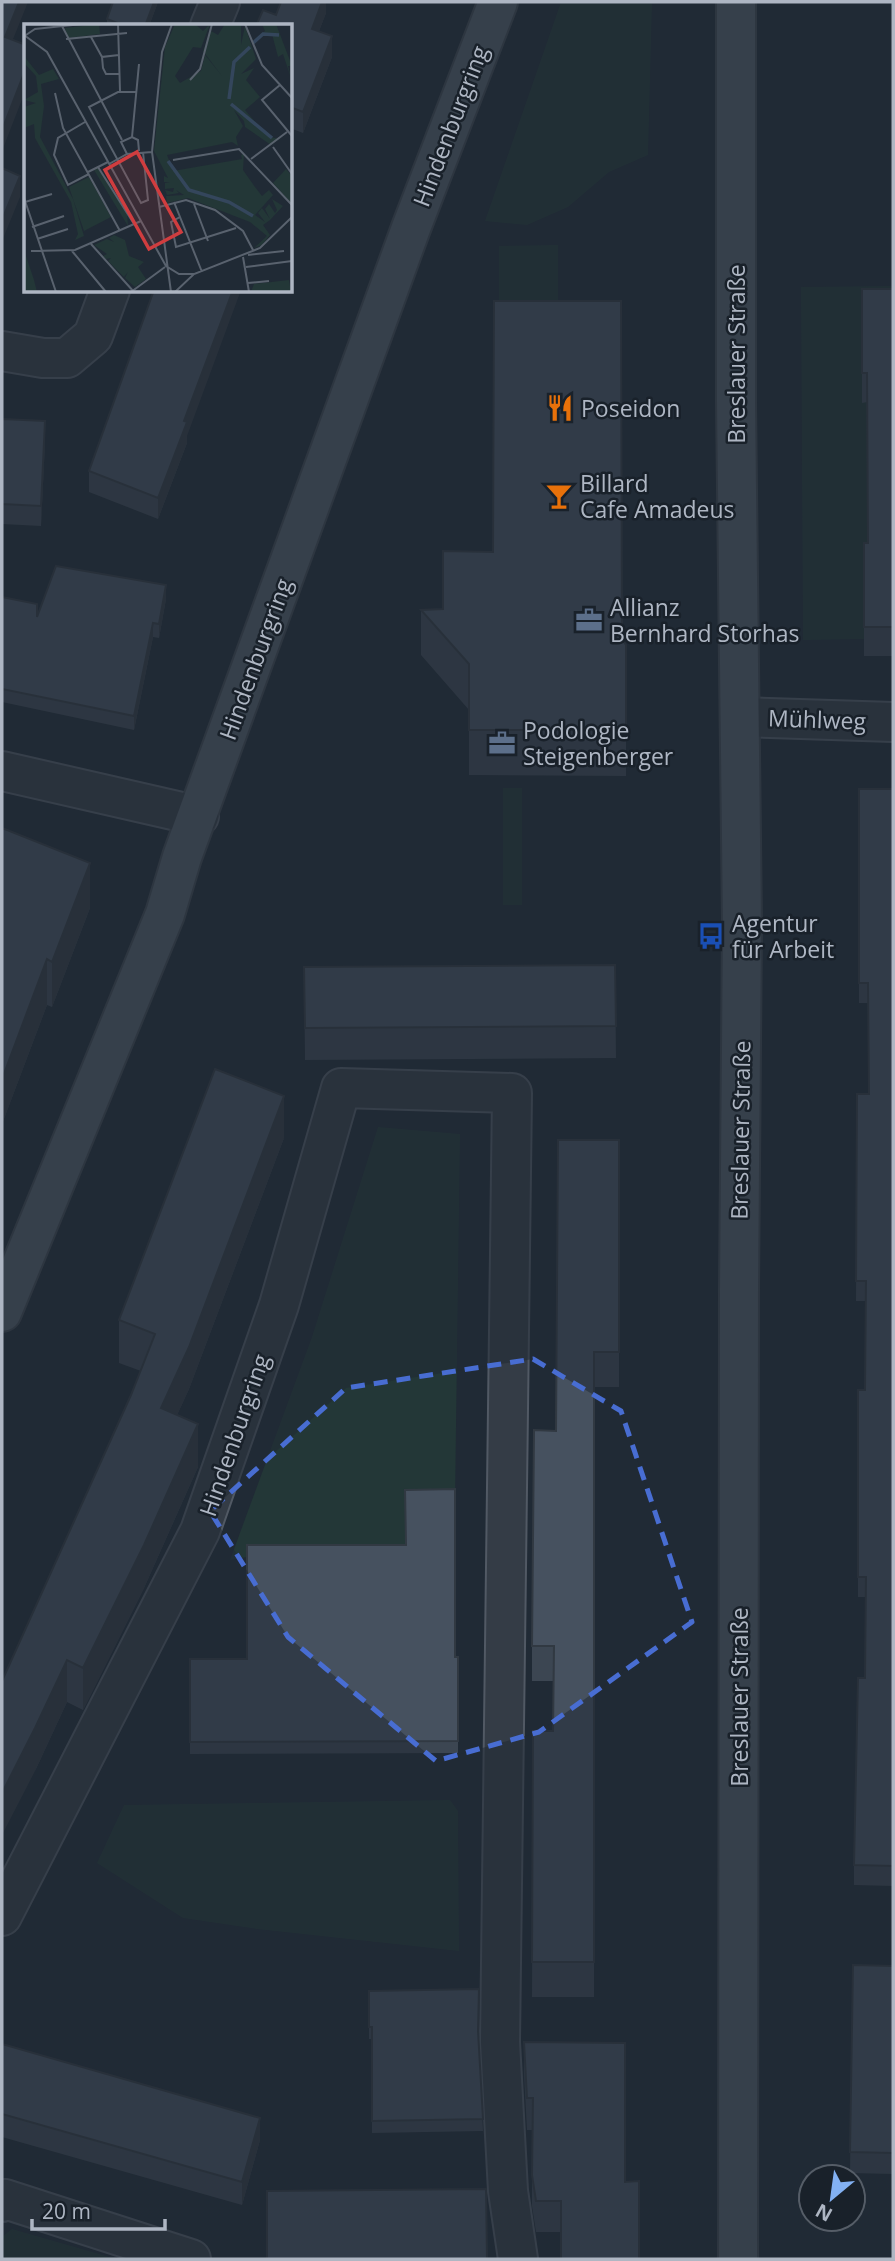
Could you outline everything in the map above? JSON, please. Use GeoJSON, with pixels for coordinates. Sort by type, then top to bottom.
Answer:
{"type":"FeatureCollection","features":[{"type":"Feature","properties":{"kind":"main road","name":"Hindenburgring"},"geometry":{"type":"LineString","coordinates":[[2,1312],[165,914],[182,857],[411,228],[498,2]]}},
{"type":"Feature","properties":{"kind":"main road","name":"Breslauer Straße"},"geometry":{"type":"LineString","coordinates":[[736,2],[736,374],[742,925],[738,2259]]}},
{"type":"Feature","properties":{"kind":"street"},"geometry":{"type":"LineString","coordinates":[[212,24],[220,2]]}},
{"type":"Feature","properties":{"kind":"street"},"geometry":{"type":"LineString","coordinates":[[2,351],[43,358],[67,358],[93,336],[109,292]]}},
{"type":"Feature","properties":{"kind":"street","name":"Mühlweg"},"geometry":{"type":"LineString","coordinates":[[740,716],[893,722]]}},
{"type":"Feature","properties":{"kind":"street"},"geometry":{"type":"LineString","coordinates":[[2,771],[199,816]]}},
{"type":"Feature","properties":{"kind":"street","name":"Hindenburgring"},"geometry":{"type":"LineString","coordinates":[[2,1916],[200,1531],[279,1306],[341,1088],[512,1093],[500,2042],[508,2191],[518,2259]]}},
{"type":"Feature","properties":{"kind":"street"},"geometry":{"type":"LineString","coordinates":[[2,2202],[5,2199],[191,2259]]}},
{"type":"Feature","properties":{"kind":"highlighted area"},"geometry":{"type":"Polygon","coordinates":[[[533,1359],[621,1411],[692,1622],[539,1732],[436,1761],[288,1637],[210,1511],[346,1388],[533,1359]]]}},
{"type":"Feature","properties":{"kind":"green space"},"geometry":{"type":"Polygon","coordinates":[[[561,2],[652,2],[648,155],[609,172],[568,207],[527,225],[485,221],[561,2]]]}},
{"type":"Feature","properties":{"kind":"green space"},"geometry":{"type":"Polygon","coordinates":[[[558,245],[558,305],[499,305],[499,246],[558,245]]]}},
{"type":"Feature","properties":{"kind":"green space"},"geometry":{"type":"Polygon","coordinates":[[[893,286],[893,318],[862,319],[862,402],[867,402],[868,572],[864,572],[864,639],[803,640],[801,287],[893,286]]]}},
{"type":"Feature","properties":{"kind":"green space"},"geometry":{"type":"Polygon","coordinates":[[[503,788],[522,788],[522,905],[503,905],[503,788]]]}},
{"type":"Feature","properties":{"kind":"green space"},"geometry":{"type":"Polygon","coordinates":[[[378,1127],[460,1134],[455,1501],[406,1557],[247,1557],[230,1560],[312,1337],[378,1127]]]}},
{"type":"Feature","properties":{"kind":"green space"},"geometry":{"type":"Polygon","coordinates":[[[450,1800],[458,1811],[459,1951],[257,1929],[183,1918],[97,1863],[124,1805],[450,1800]]]}},
{"type":"Feature","properties":{"kind":"green space"},"geometry":{"type":"Polygon","coordinates":[[[12,2229],[115,2259],[2,2259],[2,2237],[12,2229]]]}},
{"type":"Feature","properties":{"kind":"building"},"geometry":{"type":"Polygon","coordinates":[[[2,2],[19,2],[5,37],[24,44],[24,73],[2,130],[2,2]]]}},
{"type":"Feature","properties":{"kind":"building"},"geometry":{"type":"Polygon","coordinates":[[[113,2],[154,2],[146,24],[120,24],[107,19],[113,2]]]}},
{"type":"Feature","properties":{"kind":"building"},"geometry":{"type":"Polygon","coordinates":[[[281,2],[322,2],[312,29],[332,36],[303,112],[292,108],[292,24],[257,24],[263,10],[276,15],[281,2]]]}},
{"type":"Feature","properties":{"kind":"building"},"geometry":{"type":"Polygon","coordinates":[[[2,168],[20,176],[2,220],[2,168]]]}},
{"type":"Feature","properties":{"kind":"building"},"geometry":{"type":"Polygon","coordinates":[[[862,289],[893,289],[893,627],[864,627],[864,543],[868,543],[867,373],[862,373],[862,289]]]}},
{"type":"Feature","properties":{"kind":"building"},"geometry":{"type":"Polygon","coordinates":[[[153,292],[232,292],[158,498],[89,471],[153,292]]]}},
{"type":"Feature","properties":{"kind":"building"},"geometry":{"type":"Polygon","coordinates":[[[494,301],[621,301],[622,639],[626,645],[626,730],[469,730],[469,664],[421,610],[443,609],[443,551],[493,552],[494,301]]]}},
{"type":"Feature","properties":{"kind":"building"},"geometry":{"type":"Polygon","coordinates":[[[2,419],[45,421],[41,506],[2,504],[2,419]]]}},
{"type":"Feature","properties":{"kind":"building"},"geometry":{"type":"Polygon","coordinates":[[[56,566],[166,585],[159,624],[153,623],[134,716],[2,689],[2,597],[37,604],[37,617],[56,566]]]}},
{"type":"Feature","properties":{"kind":"building"},"geometry":{"type":"Polygon","coordinates":[[[859,789],[893,789],[893,1866],[854,1865],[858,1678],[865,1678],[866,1577],[858,1577],[858,1390],[865,1390],[866,1281],[856,1281],[857,1094],[869,1094],[868,983],[859,983],[859,789]]]}},
{"type":"Feature","properties":{"kind":"building"},"geometry":{"type":"Polygon","coordinates":[[[2,828],[90,863],[52,962],[47,959],[2,1079],[2,828]]]}},
{"type":"Feature","properties":{"kind":"building"},"geometry":{"type":"Polygon","coordinates":[[[615,965],[616,1026],[305,1028],[304,967],[615,965]]]}},
{"type":"Feature","properties":{"kind":"building"},"geometry":{"type":"Polygon","coordinates":[[[215,1069],[284,1096],[189,1347],[161,1408],[198,1424],[144,1545],[83,1668],[67,1660],[2,1793],[2,1681],[131,1395],[155,1334],[119,1320],[215,1069]]]}},
{"type":"Feature","properties":{"kind":"building"},"geometry":{"type":"Polygon","coordinates":[[[558,1140],[619,1140],[619,1352],[594,1352],[594,1962],[532,1962],[533,1731],[553,1731],[554,1646],[532,1646],[534,1430],[556,1431],[558,1140]]]}},
{"type":"Feature","properties":{"kind":"building"},"geometry":{"type":"Polygon","coordinates":[[[455,1489],[458,1741],[190,1742],[190,1659],[247,1659],[247,1545],[406,1545],[405,1490],[455,1489]]]}},
{"type":"Feature","properties":{"kind":"building"},"geometry":{"type":"Polygon","coordinates":[[[853,1965],[893,1966],[893,2153],[850,2152],[853,1965]]]}},
{"type":"Feature","properties":{"kind":"building"},"geometry":{"type":"Polygon","coordinates":[[[479,1989],[478,2031],[483,2119],[372,2121],[372,2027],[369,2027],[369,1991],[479,1989]]]}},
{"type":"Feature","properties":{"kind":"building"},"geometry":{"type":"Polygon","coordinates":[[[524,2042],[625,2043],[625,2182],[639,2181],[639,2259],[561,2259],[561,2201],[536,2201],[532,2175],[533,2098],[527,2098],[524,2042]]]}},
{"type":"Feature","properties":{"kind":"building"},"geometry":{"type":"Polygon","coordinates":[[[2,2044],[260,2118],[242,2182],[2,2114],[2,2044]]]}},
{"type":"Feature","properties":{"kind":"building"},"geometry":{"type":"Polygon","coordinates":[[[486,2189],[487,2259],[267,2259],[267,2191],[486,2189]]]}},
{"type":"Feature","properties":{"kind":"place","name":"Poseidon"},"geometry":{"type":"Point","coordinates":[560,408]}},
{"type":"Feature","properties":{"kind":"place","name":"Billard Cafe Amadeus"},"geometry":{"type":"Point","coordinates":[559,496]}},
{"type":"Feature","properties":{"kind":"place","name":"Allianz Bernhard Storhas"},"geometry":{"type":"Point","coordinates":[589,620]}},
{"type":"Feature","properties":{"kind":"place","name":"Podologie Steigenberger"},"geometry":{"type":"Point","coordinates":[502,743]}},
{"type":"Feature","properties":{"kind":"place","name":"Agentur für Arbeit"},"geometry":{"type":"Point","coordinates":[711,936]}}]}
